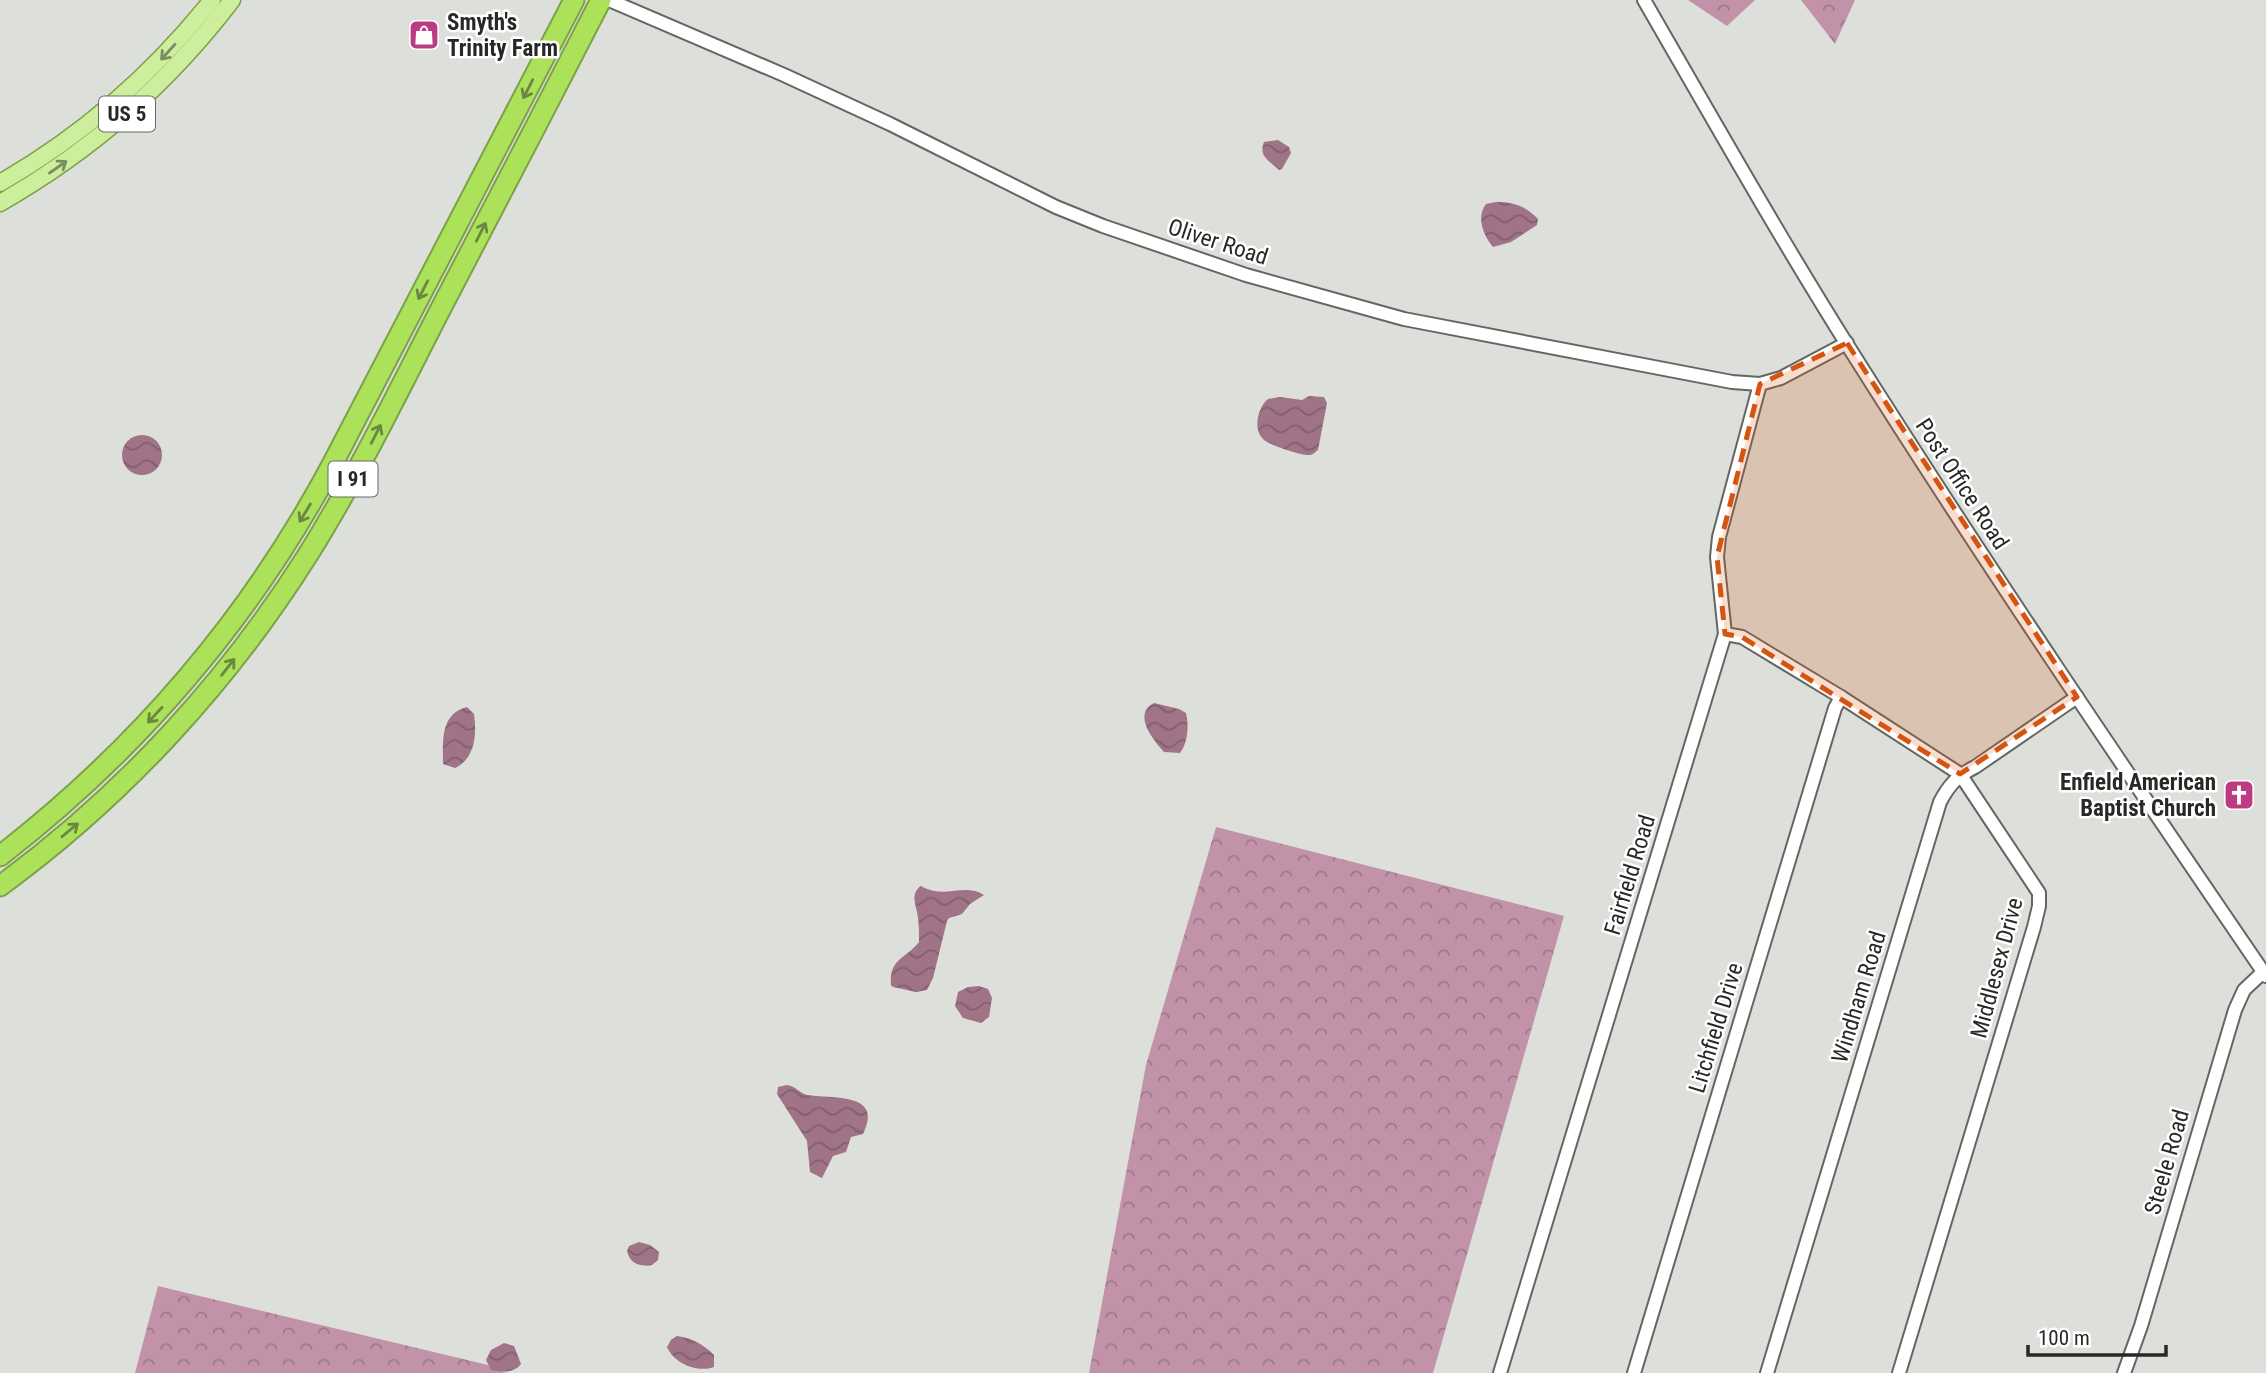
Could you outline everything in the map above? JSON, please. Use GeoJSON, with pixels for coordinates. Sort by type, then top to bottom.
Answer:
{"type":"FeatureCollection","features":[{"type":"Feature","properties":{"kind":"highway","name":"I 91"},"geometry":{"type":"LineString","coordinates":[[0,856],[75,794],[152,719],[210,651],[267,573],[328,473],[572,3]]}},
{"type":"Feature","properties":{"kind":"highway","name":"I 91"},"geometry":{"type":"LineString","coordinates":[[8,880],[93,811],[166,738],[233,660],[291,582],[347,490],[597,8]]}},
{"type":"Feature","properties":{"kind":"main road","name":"US 5"},"geometry":{"type":"LineString","coordinates":[[0,203],[40,180],[95,141],[140,91],[158,62],[212,0]]}},
{"type":"Feature","properties":{"kind":"main road","name":"US 5"},"geometry":{"type":"LineString","coordinates":[[0,183],[140,91],[206,34],[233,0]]}},
{"type":"Feature","properties":{"kind":"street","name":"Oliver Road"},"geometry":{"type":"LineString","coordinates":[[609,0],[762,65],[880,119],[1056,207],[1103,226],[1246,275],[1404,319],[1708,378],[1760,384],[1799,370],[1846,343]]}},
{"type":"Feature","properties":{"kind":"street","name":"Post Office Road"},"geometry":{"type":"LineString","coordinates":[[1644,0],[1846,343],[1983,556],[2265,974]]}},
{"type":"Feature","properties":{"kind":"street","name":"Fairfield Road"},"geometry":{"type":"LineString","coordinates":[[1500,1373],[1725,634],[1717,557],[1719,537],[1760,384]]}},
{"type":"Feature","properties":{"kind":"street","name":"Middlesex Drive"},"geometry":{"type":"LineString","coordinates":[[1725,634],[1742,637],[1841,697],[1960,775],[2039,893],[2039,906],[1899,1373]]}},
{"type":"Feature","properties":{"kind":"street","name":"Litchfield Drive"},"geometry":{"type":"LineString","coordinates":[[1634,1373],[1835,708],[1841,697]]}},
{"type":"Feature","properties":{"kind":"street","name":"Windham Road"},"geometry":{"type":"LineString","coordinates":[[1767,1373],[1940,802],[1948,786],[1960,775],[2077,697]]}},
{"type":"Feature","properties":{"kind":"street","name":"Steele Road"},"geometry":{"type":"LineString","coordinates":[[2124,1373],[2141,1326],[2235,1010],[2244,990],[2265,974]]}},
{"type":"Feature","properties":{"kind":"highlighted area"},"geometry":{"type":"Polygon","coordinates":[[[1847,343],[2077,697],[1960,774],[1742,637],[1725,634],[1717,557],[1760,384],[1847,343]]]}},
{"type":"Feature","properties":{"kind":"green space"},"geometry":{"type":"Polygon","coordinates":[[[1688,0],[1755,0],[1727,26],[1688,0]]]}},
{"type":"Feature","properties":{"kind":"green space"},"geometry":{"type":"Polygon","coordinates":[[[1801,0],[1855,0],[1835,44],[1801,0]]]}},
{"type":"Feature","properties":{"kind":"green space"},"geometry":{"type":"Polygon","coordinates":[[[1216,827],[1564,916],[1433,1373],[1089,1373],[1146,1065],[1216,827]]]}},
{"type":"Feature","properties":{"kind":"green space"},"geometry":{"type":"Polygon","coordinates":[[[158,1286],[488,1365],[496,1371],[507,1373],[135,1373],[158,1286]]]}},
{"type":"Feature","properties":{"kind":"water"},"geometry":{"type":"Polygon","coordinates":[[[1278,140],[1289,147],[1291,153],[1279,170],[1266,158],[1263,151],[1264,142],[1278,140]]]}},
{"type":"Feature","properties":{"kind":"water"},"geometry":{"type":"Polygon","coordinates":[[[1496,202],[1524,208],[1538,219],[1537,225],[1511,242],[1493,247],[1484,232],[1481,215],[1486,204],[1496,202]]]}},
{"type":"Feature","properties":{"kind":"water"},"geometry":{"type":"Polygon","coordinates":[[[1309,396],[1324,397],[1327,403],[1318,450],[1311,455],[1304,455],[1278,447],[1260,436],[1258,419],[1261,407],[1268,399],[1280,397],[1302,400],[1309,396]]]}},
{"type":"Feature","properties":{"kind":"water"},"geometry":{"type":"Polygon","coordinates":[[[142,435],[156,441],[162,455],[156,469],[142,475],[128,469],[122,455],[128,441],[142,435]]]}},
{"type":"Feature","properties":{"kind":"water"},"geometry":{"type":"Polygon","coordinates":[[[1154,703],[1186,713],[1187,734],[1180,753],[1164,752],[1150,734],[1145,714],[1154,703]]]}},
{"type":"Feature","properties":{"kind":"water"},"geometry":{"type":"Polygon","coordinates":[[[467,707],[474,714],[473,745],[467,759],[455,768],[443,764],[445,730],[452,716],[467,707]]]}},
{"type":"Feature","properties":{"kind":"water"},"geometry":{"type":"Polygon","coordinates":[[[921,886],[938,891],[977,891],[984,895],[970,904],[962,914],[949,918],[933,978],[927,990],[916,992],[893,987],[891,976],[899,960],[919,942],[915,893],[921,886]]]}},
{"type":"Feature","properties":{"kind":"water"},"geometry":{"type":"Polygon","coordinates":[[[979,986],[988,989],[992,998],[989,1017],[981,1023],[963,1018],[955,1006],[958,992],[979,986]]]}},
{"type":"Feature","properties":{"kind":"water"},"geometry":{"type":"Polygon","coordinates":[[[787,1085],[807,1095],[852,1100],[867,1110],[868,1120],[863,1134],[851,1137],[846,1152],[833,1156],[822,1178],[810,1172],[807,1141],[777,1094],[778,1087],[787,1085]]]}},
{"type":"Feature","properties":{"kind":"water"},"geometry":{"type":"Polygon","coordinates":[[[639,1242],[650,1245],[659,1252],[658,1260],[652,1265],[636,1264],[630,1259],[627,1251],[629,1246],[639,1242]]]}},
{"type":"Feature","properties":{"kind":"water"},"geometry":{"type":"Polygon","coordinates":[[[677,1336],[692,1340],[710,1351],[714,1355],[714,1367],[694,1368],[675,1358],[667,1347],[677,1336]]]}},
{"type":"Feature","properties":{"kind":"water"},"geometry":{"type":"Polygon","coordinates":[[[504,1343],[514,1346],[521,1364],[508,1372],[491,1370],[486,1360],[491,1350],[504,1343]]]}},
{"type":"Feature","properties":{"kind":"place","name":"Smyth's Trinity Farm"},"geometry":{"type":"Point","coordinates":[424,35]}},
{"type":"Feature","properties":{"kind":"place","name":"Enfield American Baptist Church"},"geometry":{"type":"Point","coordinates":[2239,795]}}]}
